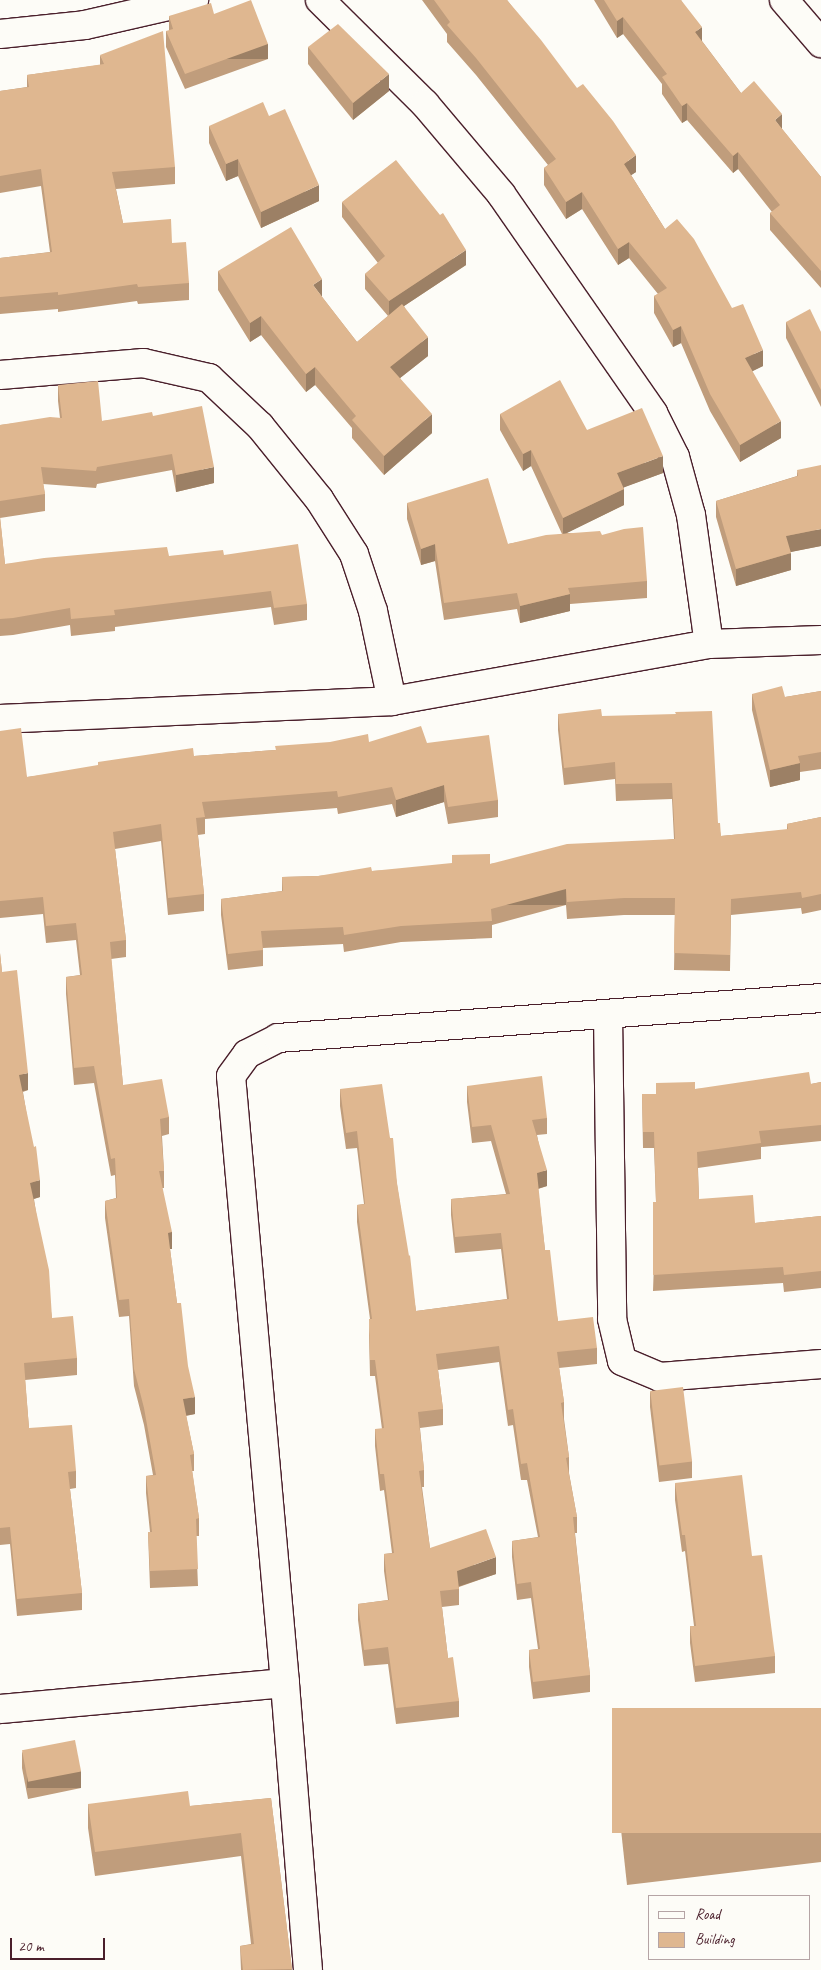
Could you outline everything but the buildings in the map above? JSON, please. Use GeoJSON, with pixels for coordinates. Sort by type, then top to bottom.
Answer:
{"type":"FeatureCollection","features":[{"type":"Feature","properties":{"kind":"street"},"geometry":{"type":"LineString","coordinates":[[0,34],[85,24],[194,0]]}},
{"type":"Feature","properties":{"kind":"street"},"geometry":{"type":"LineString","coordinates":[[320,0],[426,104],[502,194],[653,413],[676,457],[691,515],[709,644]]}},
{"type":"Feature","properties":{"kind":"street"},"geometry":{"type":"LineString","coordinates":[[784,0],[821,44]]}},
{"type":"Feature","properties":{"kind":"street"},"geometry":{"type":"LineString","coordinates":[[0,375],[143,363],[209,378],[260,426],[319,499],[354,554],[373,611],[392,701]]}},
{"type":"Feature","properties":{"kind":"street"},"geometry":{"type":"LineString","coordinates":[[0,719],[392,701],[709,644],[821,640]]}},
{"type":"Feature","properties":{"kind":"street"},"geometry":{"type":"LineString","coordinates":[[308,1970],[285,1682],[231,1076],[247,1054],[278,1038],[821,998]]}},
{"type":"Feature","properties":{"kind":"street"},"geometry":{"type":"LineString","coordinates":[[608,1014],[612,1319],[622,1361],[660,1377],[821,1364]]}},
{"type":"Feature","properties":{"kind":"street"},"geometry":{"type":"LineString","coordinates":[[0,1709],[285,1682]]}}]}
